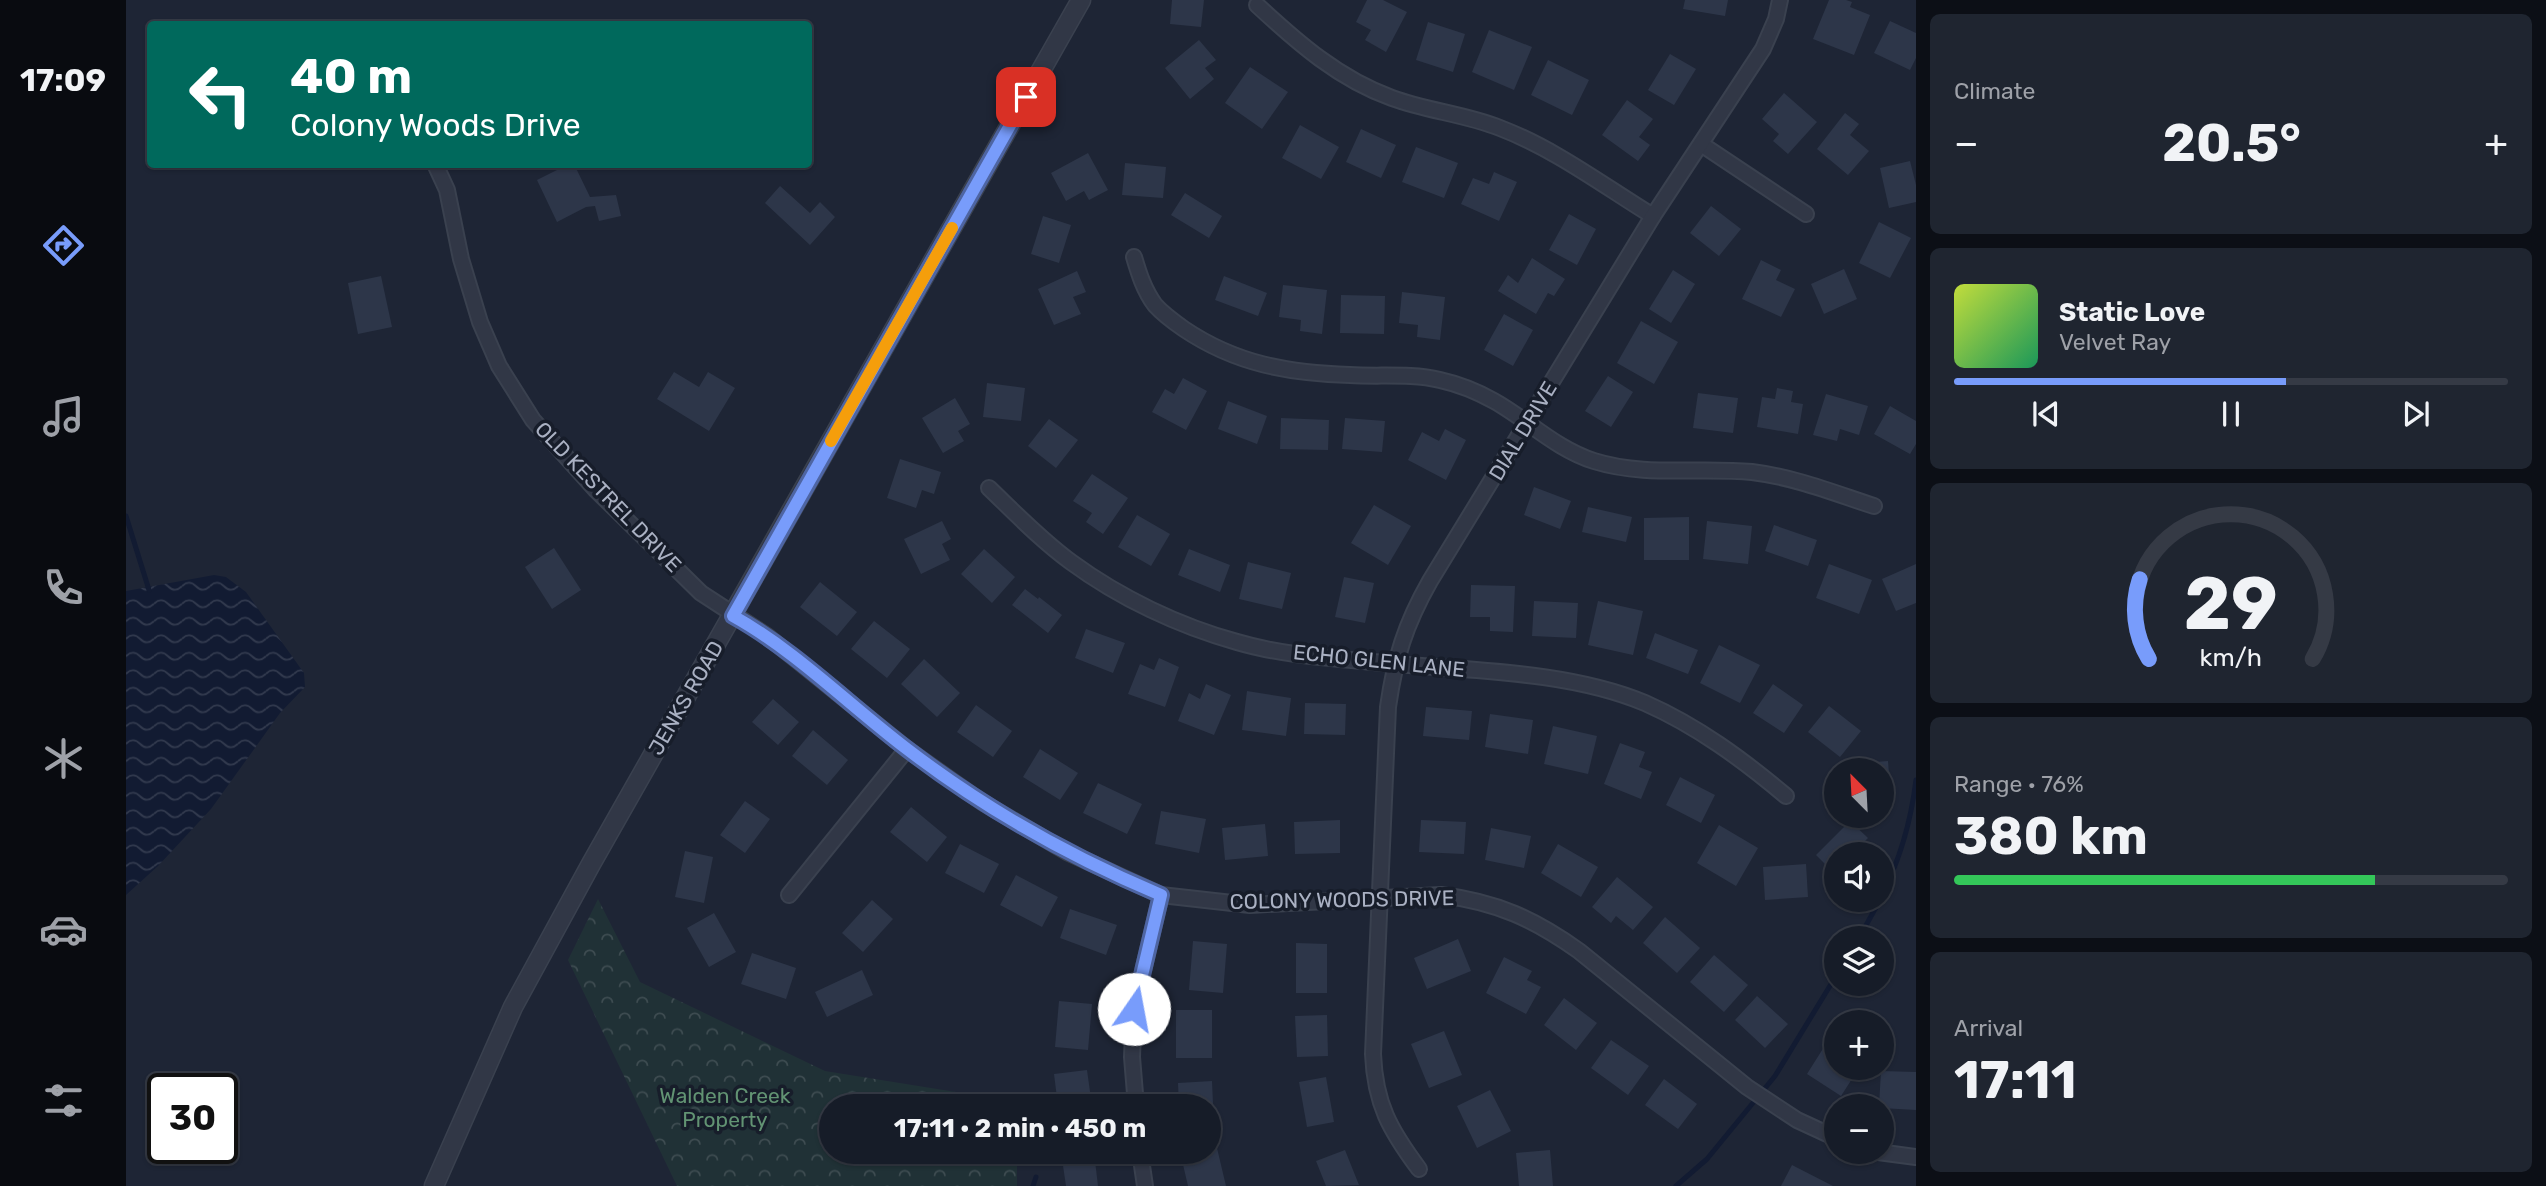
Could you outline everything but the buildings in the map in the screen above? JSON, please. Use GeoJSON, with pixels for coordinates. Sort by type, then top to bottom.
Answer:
{"type":"FeatureCollection","features":[{"type":"Feature","properties":{"kind":"street","name":"JENKS ROAD"},"geometry":{"type":"LineString","coordinates":[[434,1186],[513,1007],[591,864],[1081,0]]}},
{"type":"Feature","properties":{"kind":"street","name":"DIAL DRIVE"},"geometry":{"type":"LineString","coordinates":[[1419,1169],[1388,1124],[1376,1090],[1373,1054],[1388,707],[1394,664],[1418,603],[1653,216],[1763,49],[1776,19],[1780,0]]}},
{"type":"Feature","properties":{"kind":"street"},"geometry":{"type":"LineString","coordinates":[[1257,5],[1307,50],[1352,80],[1393,99],[1463,116],[1524,138],[1653,216]]}},
{"type":"Feature","properties":{"kind":"street"},"geometry":{"type":"LineString","coordinates":[[1701,144],[1806,214]]}},
{"type":"Feature","properties":{"kind":"street","name":"OLD KESTREL DRIVE"},"geometry":{"type":"LineString","coordinates":[[437,168],[447,190],[461,259],[480,322],[510,385],[533,419],[573,467],[701,593],[733,616]]}},
{"type":"Feature","properties":{"kind":"street"},"geometry":{"type":"LineString","coordinates":[[1134,257],[1144,289],[1157,307],[1200,340],[1225,352],[1285,371],[1441,380],[1493,400],[1575,453],[1617,467],[1771,475],[1874,506]]}},
{"type":"Feature","properties":{"kind":"street","name":"ECHO GLEN LANE"},"geometry":{"type":"LineString","coordinates":[[989,488],[1070,562],[1120,593],[1180,622],[1238,643],[1300,655],[1526,676],[1595,687],[1644,703],[1699,731],[1751,767],[1786,796]]}},
{"type":"Feature","properties":{"kind":"street","name":"COLONY WOODS DRIVE"},"geometry":{"type":"LineString","coordinates":[[733,616],[767,636],[907,749],[982,802],[1067,852],[1161,895],[1250,905],[1441,895],[1510,910],[1531,920],[1579,951],[1756,1094],[1797,1120],[1824,1132]]}},
{"type":"Feature","properties":{"kind":"street"},"geometry":{"type":"LineString","coordinates":[[789,895],[907,749]]}},
{"type":"Feature","properties":{"kind":"street"},"geometry":{"type":"LineString","coordinates":[[1135,1094],[1132,1057],[1134,1009],[1161,895]]}},
{"type":"Feature","properties":{"kind":"street"},"geometry":{"type":"LineString","coordinates":[[1894,1154],[1916,1157]]}},
{"type":"Feature","properties":{"kind":"street"},"geometry":{"type":"LineString","coordinates":[[1142,1164],[1145,1186]]}},
{"type":"Feature","properties":{"kind":"green space","name":"Walden Creek Property"},"geometry":{"type":"Polygon","coordinates":[[[598,899],[640,982],[825,1071],[968,1094],[819,1094],[819,1164],[1017,1164],[1017,1186],[677,1186],[568,960],[598,899]]]}},
{"type":"Feature","properties":{"kind":"water"},"geometry":{"type":"Polygon","coordinates":[[[214,575],[226,577],[246,592],[304,673],[305,687],[280,713],[211,809],[158,866],[126,895],[126,591],[214,575]]]}},
{"type":"Feature","properties":{"kind":"waterway"},"geometry":{"type":"LineString","coordinates":[[126,516],[149,590]]}},
{"type":"Feature","properties":{"kind":"waterway"},"geometry":{"type":"LineString","coordinates":[[1894,869],[1904,840],[1916,780]]}},
{"type":"Feature","properties":{"kind":"waterway"},"geometry":{"type":"LineString","coordinates":[[1866,926],[1873,912]]}},
{"type":"Feature","properties":{"kind":"waterway"},"geometry":{"type":"LineString","coordinates":[[1676,1186],[1707,1159],[1775,1076],[1824,996]]}},
{"type":"Feature","properties":{"kind":"waterway"},"geometry":{"type":"LineString","coordinates":[[1033,1186],[1036,1177]]}},
{"type":"Feature","properties":{"kind":"slow traffic"},"geometry":{"type":"LineString","coordinates":[[831,441],[952,228]]}},
{"type":"Feature","properties":{"kind":"route"},"geometry":{"type":"LineString","coordinates":[[1026,97],[733,616],[767,636],[907,749],[982,802],[1067,852],[1161,895],[1134,1009]]}}]}
